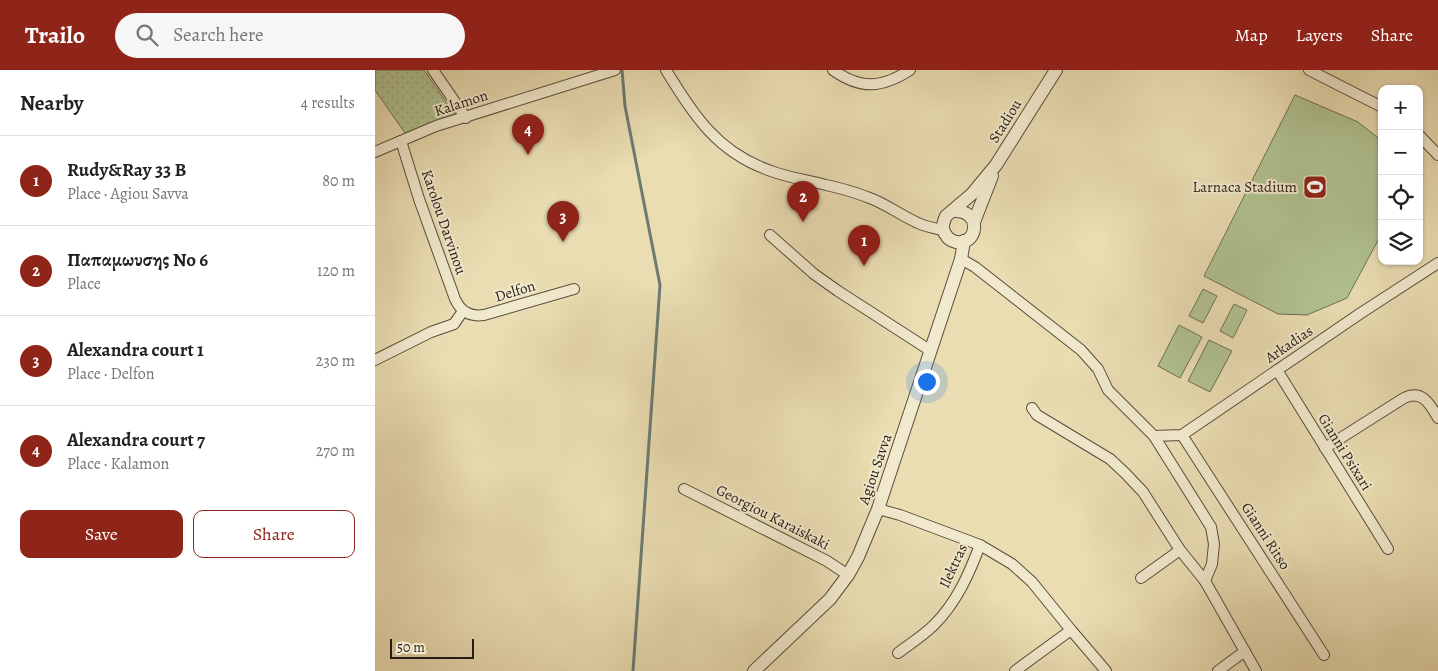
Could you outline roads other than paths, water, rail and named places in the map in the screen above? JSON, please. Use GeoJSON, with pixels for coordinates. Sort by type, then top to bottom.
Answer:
{"type":"FeatureCollection","features":[{"type":"Feature","properties":{"kind":"street"},"geometry":{"type":"LineString","coordinates":[[433,70],[465,118]]}},
{"type":"Feature","properties":{"kind":"street"},"geometry":{"type":"LineString","coordinates":[[666,70],[687,104],[704,126],[722,143],[749,161],[779,174],[839,188],[870,198],[917,222],[943,230],[953,241],[964,241],[971,236],[974,222],[964,211],[953,211],[946,216],[943,230]]}},
{"type":"Feature","properties":{"kind":"street"},"geometry":{"type":"LineString","coordinates":[[833,70],[853,81],[876,85],[895,80],[910,70]]}},
{"type":"Feature","properties":{"kind":"street","name":"Stadiou"},"geometry":{"type":"LineString","coordinates":[[953,211],[973,194],[996,165],[1056,70]]}},
{"type":"Feature","properties":{"kind":"street"},"geometry":{"type":"LineString","coordinates":[[1309,70],[1378,105]]}},
{"type":"Feature","properties":{"kind":"street","name":"Kalamon"},"geometry":{"type":"LineString","coordinates":[[375,152],[436,126],[611,71]]}},
{"type":"Feature","properties":{"kind":"street"},"geometry":{"type":"LineString","coordinates":[[1423,139],[1438,155]]}},
{"type":"Feature","properties":{"kind":"street","name":"Karolou Darvinou"},"geometry":{"type":"LineString","coordinates":[[401,141],[455,299],[463,311]]}},
{"type":"Feature","properties":{"kind":"street","name":"Stadiou"},"geometry":{"type":"LineString","coordinates":[[974,222],[996,165]]}},
{"type":"Feature","properties":{"kind":"street"},"geometry":{"type":"LineString","coordinates":[[770,235],[838,291],[931,351]]}},
{"type":"Feature","properties":{"kind":"street","name":"Agiou Savva"},"geometry":{"type":"LineString","coordinates":[[754,671],[830,599],[858,557],[878,509],[931,351],[961,259],[964,241]]}},
{"type":"Feature","properties":{"kind":"street"},"geometry":{"type":"LineString","coordinates":[[961,259],[975,267],[1081,350],[1098,369],[1108,390],[1154,436],[1211,527],[1215,544],[1212,564],[1205,581]]}},
{"type":"Feature","properties":{"kind":"street","name":"Arkadias"},"geometry":{"type":"LineString","coordinates":[[1154,436],[1182,434],[1361,313],[1438,264]]}},
{"type":"Feature","properties":{"kind":"street","name":"Delfon"},"geometry":{"type":"LineString","coordinates":[[463,311],[473,316],[484,316],[575,288]]}},
{"type":"Feature","properties":{"kind":"street"},"geometry":{"type":"LineString","coordinates":[[375,360],[431,332],[454,324],[463,311]]}},
{"type":"Feature","properties":{"kind":"street","name":"Gianni Psixari"},"geometry":{"type":"LineString","coordinates":[[1277,370],[1387,549]]}},
{"type":"Feature","properties":{"kind":"street"},"geometry":{"type":"LineString","coordinates":[[1325,448],[1411,395],[1425,399],[1438,418]]}},
{"type":"Feature","properties":{"kind":"street"},"geometry":{"type":"LineString","coordinates":[[1032,408],[1037,415],[1110,459],[1143,492],[1180,550],[1205,581],[1256,671]]}},
{"type":"Feature","properties":{"kind":"street","name":"Gianni Ritso"},"geometry":{"type":"LineString","coordinates":[[1182,434],[1324,655]]}},
{"type":"Feature","properties":{"kind":"street","name":"Georgiou Karaiskaki"},"geometry":{"type":"LineString","coordinates":[[683,489],[827,561],[847,576]]}},
{"type":"Feature","properties":{"kind":"street","name":"Ilektras"},"geometry":{"type":"LineString","coordinates":[[878,509],[900,515],[980,545],[965,583],[947,609],[933,626],[898,653]]}},
{"type":"Feature","properties":{"kind":"street"},"geometry":{"type":"LineString","coordinates":[[980,545],[1012,564],[1032,582],[1106,671]]}},
{"type":"Feature","properties":{"kind":"street"},"geometry":{"type":"LineString","coordinates":[[1141,578],[1180,550]]}},
{"type":"Feature","properties":{"kind":"street"},"geometry":{"type":"LineString","coordinates":[[1015,671],[1071,630]]}},
{"type":"Feature","properties":{"kind":"street"},"geometry":{"type":"LineString","coordinates":[[1217,671],[1245,651]]}},
{"type":"Feature","properties":{"kind":"waterway"},"geometry":{"type":"LineString","coordinates":[[622,70],[625,106],[660,285],[633,671]]}},
{"type":"Feature","properties":{"kind":"place","name":"Alexandra court 7"},"geometry":{"type":"Point","coordinates":[528,155]}},
{"type":"Feature","properties":{"kind":"place","name":"Larnaca Stadium"},"geometry":{"type":"Point","coordinates":[1315,187]}},
{"type":"Feature","properties":{"kind":"place","name":"Παπαμωυσης No 6"},"geometry":{"type":"Point","coordinates":[803,222]}},
{"type":"Feature","properties":{"kind":"place","name":"Alexandra court 1"},"geometry":{"type":"Point","coordinates":[563,242]}},
{"type":"Feature","properties":{"kind":"place","name":"Rudy&Ray 33 B"},"geometry":{"type":"Point","coordinates":[864,266]}}]}
